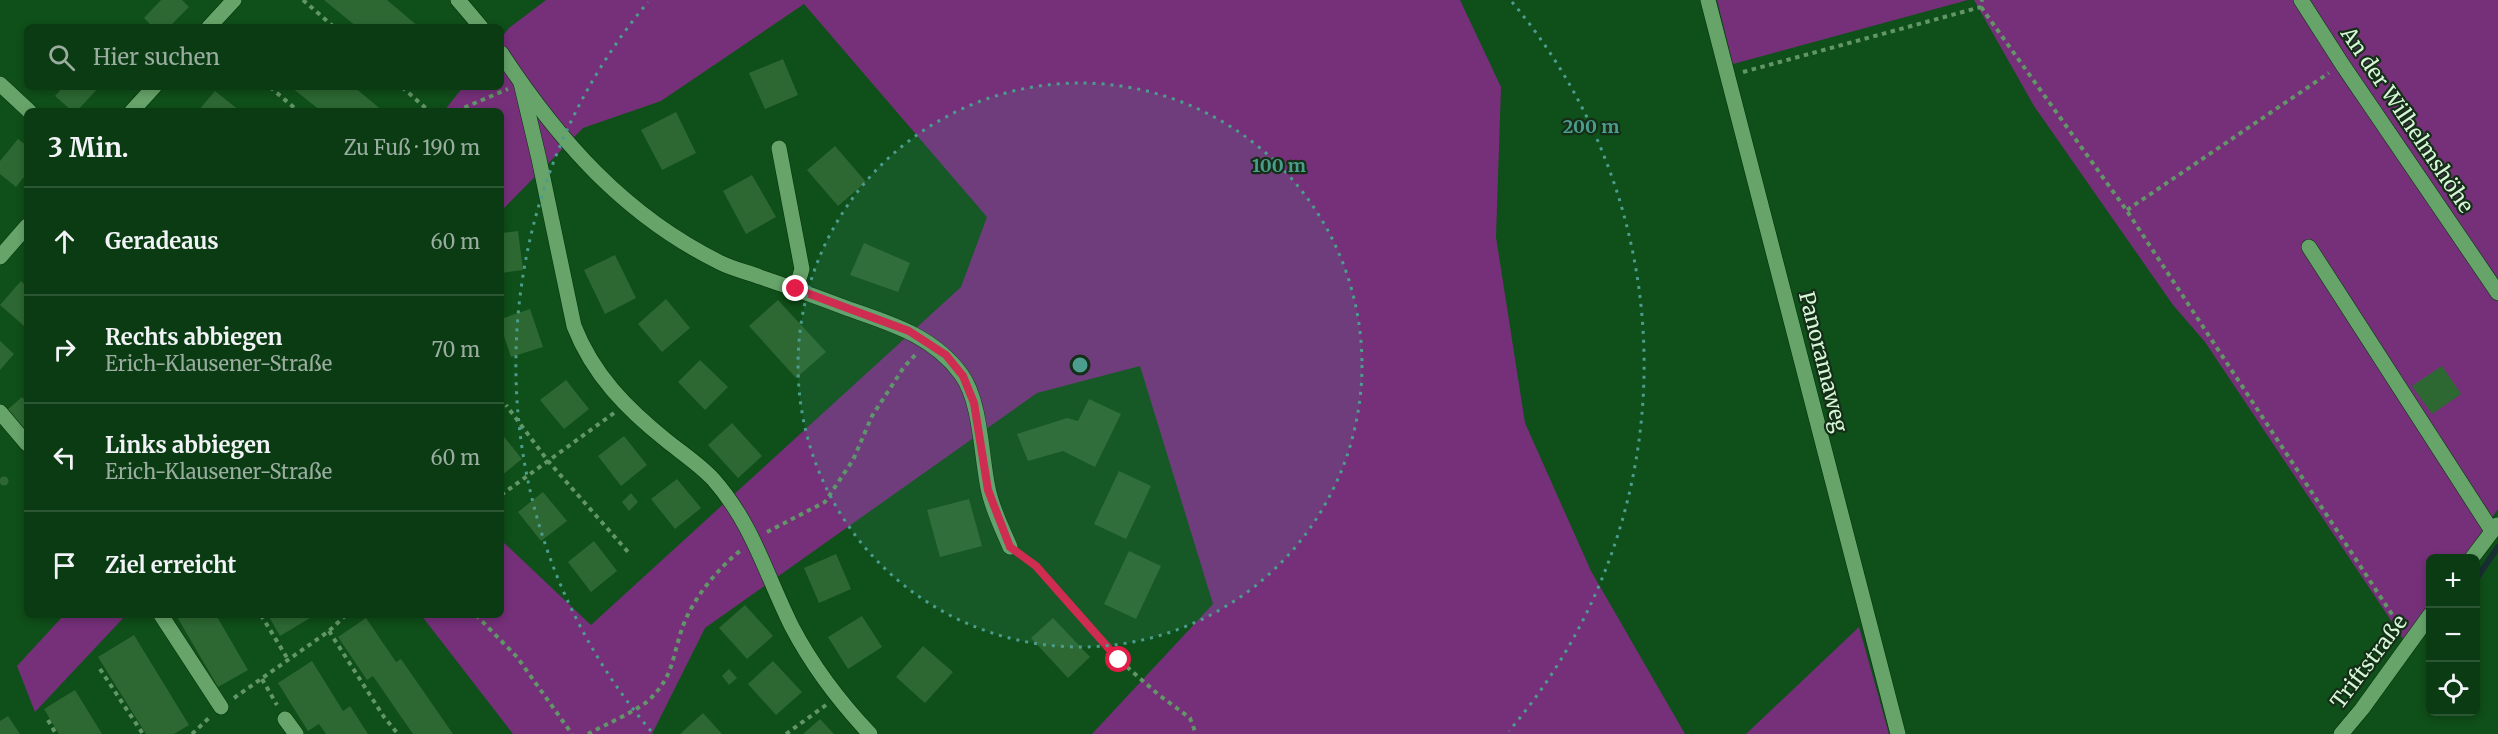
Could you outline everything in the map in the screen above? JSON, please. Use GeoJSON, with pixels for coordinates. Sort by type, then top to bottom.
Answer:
{"type":"FeatureCollection","features":[{"type":"Feature","properties":{"kind":"street"},"geometry":{"type":"LineString","coordinates":[[212,24],[234,0]]}},
{"type":"Feature","properties":{"kind":"street"},"geometry":{"type":"LineString","coordinates":[[458,0],[478,24]]}},
{"type":"Feature","properties":{"kind":"street","name":"Panoramaweg"},"geometry":{"type":"LineString","coordinates":[[1708,0],[1898,734]]}},
{"type":"Feature","properties":{"kind":"street","name":"An der Wilhelmshöhe"},"geometry":{"type":"LineString","coordinates":[[2301,0],[2498,293]]}},
{"type":"Feature","properties":{"kind":"street"},"geometry":{"type":"LineString","coordinates":[[504,58],[570,147],[596,175],[632,207],[675,236],[722,264],[909,331],[946,355],[963,376],[974,403],[988,490],[1010,547]]}},
{"type":"Feature","properties":{"kind":"street"},"geometry":{"type":"LineString","coordinates":[[521,83],[574,326],[581,344],[600,375],[624,405],[711,476],[734,504],[754,539],[791,625],[807,654],[837,698],[870,734]]}},
{"type":"Feature","properties":{"kind":"street"},"geometry":{"type":"LineString","coordinates":[[0,84],[26,108]]}},
{"type":"Feature","properties":{"kind":"street"},"geometry":{"type":"LineString","coordinates":[[143,107],[152,90]]}},
{"type":"Feature","properties":{"kind":"street"},"geometry":{"type":"LineString","coordinates":[[779,148],[802,269],[796,289]]}},
{"type":"Feature","properties":{"kind":"street"},"geometry":{"type":"LineString","coordinates":[[0,256],[24,229]]}},
{"type":"Feature","properties":{"kind":"street"},"geometry":{"type":"LineString","coordinates":[[2309,248],[2495,527],[2475,554]]}},
{"type":"Feature","properties":{"kind":"street"},"geometry":{"type":"LineString","coordinates":[[0,412],[24,440]]}},
{"type":"Feature","properties":{"kind":"street"},"geometry":{"type":"LineString","coordinates":[[163,618],[221,706]]}},
{"type":"Feature","properties":{"kind":"street","name":"Triftstraße"},"geometry":{"type":"LineString","coordinates":[[2341,734],[2362,709],[2426,620]]}},
{"type":"Feature","properties":{"kind":"street"},"geometry":{"type":"LineString","coordinates":[[285,719],[296,734]]}},
{"type":"Feature","properties":{"kind":"path"},"geometry":{"type":"LineString","coordinates":[[303,0],[331,24]]}},
{"type":"Feature","properties":{"kind":"path"},"geometry":{"type":"LineString","coordinates":[[1982,0],[1982,7],[2127,211],[2410,642]]}},
{"type":"Feature","properties":{"kind":"path"},"geometry":{"type":"LineString","coordinates":[[1728,76],[1982,7]]}},
{"type":"Feature","properties":{"kind":"path"},"geometry":{"type":"LineString","coordinates":[[2127,211],[2342,64]]}},
{"type":"Feature","properties":{"kind":"path"},"geometry":{"type":"LineString","coordinates":[[463,108],[521,83]]}},
{"type":"Feature","properties":{"kind":"path"},"geometry":{"type":"LineString","coordinates":[[274,90],[294,108]]}},
{"type":"Feature","properties":{"kind":"path"},"geometry":{"type":"LineString","coordinates":[[405,90],[426,108]]}},
{"type":"Feature","properties":{"kind":"path"},"geometry":{"type":"LineString","coordinates":[[506,405],[548,461],[628,552]]}},
{"type":"Feature","properties":{"kind":"path"},"geometry":{"type":"LineString","coordinates":[[504,493],[624,405]]}},
{"type":"Feature","properties":{"kind":"path"},"geometry":{"type":"LineString","coordinates":[[1010,547],[1036,566],[1119,660],[1190,718],[1196,734]]}},
{"type":"Feature","properties":{"kind":"path"},"geometry":{"type":"LineString","coordinates":[[263,618],[289,661]]}},
{"type":"Feature","properties":{"kind":"path"},"geometry":{"type":"LineString","coordinates":[[192,734],[221,706],[289,661],[343,618]]}},
{"type":"Feature","properties":{"kind":"path"},"geometry":{"type":"LineString","coordinates":[[479,618],[517,657],[572,734]]}},
{"type":"Feature","properties":{"kind":"path"},"geometry":{"type":"LineString","coordinates":[[329,630],[384,717],[398,734]]}},
{"type":"Feature","properties":{"kind":"path"},"geometry":{"type":"LineString","coordinates":[[100,669],[143,734]]}},
{"type":"Feature","properties":{"kind":"path"},"geometry":{"type":"LineString","coordinates":[[262,679],[285,719]]}},
{"type":"Feature","properties":{"kind":"path"},"geometry":{"type":"LineString","coordinates":[[786,734],[837,698]]}},
{"type":"Feature","properties":{"kind":"path"},"geometry":{"type":"LineString","coordinates":[[48,720],[56,734]]}},
{"type":"Feature","properties":{"kind":"shaded area"},"geometry":{"type":"Polygon","coordinates":[[[546,0],[1460,0],[1501,87],[1496,237],[1525,423],[1591,571],[1685,734],[1092,734],[1213,604],[1140,366],[1037,393],[705,628],[652,734],[513,734],[423,618],[504,618],[504,543],[591,625],[961,287],[987,217],[804,4],[661,101],[583,128],[504,208],[504,108],[446,108],[461,90],[504,90],[504,34],[546,0]]]}},
{"type":"Feature","properties":{"kind":"shaded area"},"geometry":{"type":"Polygon","coordinates":[[[1717,0],[1968,0],[1733,64],[1717,0]]]}},
{"type":"Feature","properties":{"kind":"shaded area"},"geometry":{"type":"Polygon","coordinates":[[[1974,0],[2498,0],[2498,509],[2466,554],[2426,554],[2426,609],[2404,640],[2205,342],[2173,305],[2034,106],[1974,0]]]}},
{"type":"Feature","properties":{"kind":"shaded area"},"geometry":{"type":"Polygon","coordinates":[[[61,618],[123,618],[35,712],[17,666],[61,618]]]}},
{"type":"Feature","properties":{"kind":"shaded area"},"geometry":{"type":"Polygon","coordinates":[[[1859,627],[1889,734],[1746,734],[1859,627]]]}},
{"type":"Feature","properties":{"kind":"building"},"geometry":{"type":"Polygon","coordinates":[[[161,0],[182,0],[189,7],[172,24],[150,24],[144,18],[161,0]]]}},
{"type":"Feature","properties":{"kind":"building"},"geometry":{"type":"Polygon","coordinates":[[[324,0],[387,0],[415,24],[353,24],[324,0]]]}},
{"type":"Feature","properties":{"kind":"building"},"geometry":{"type":"Polygon","coordinates":[[[783,59],[798,95],[765,109],[749,73],[783,59]]]}},
{"type":"Feature","properties":{"kind":"building"},"geometry":{"type":"Polygon","coordinates":[[[60,90],[96,90],[80,108],[69,108],[55,96],[60,90]]]}},
{"type":"Feature","properties":{"kind":"building"},"geometry":{"type":"Polygon","coordinates":[[[295,90],[358,90],[379,108],[317,108],[295,90]]]}},
{"type":"Feature","properties":{"kind":"building"},"geometry":{"type":"Polygon","coordinates":[[[215,91],[236,108],[201,108],[215,91]]]}},
{"type":"Feature","properties":{"kind":"building"},"geometry":{"type":"Polygon","coordinates":[[[676,112],[696,153],[662,170],[641,130],[676,112]]]}},
{"type":"Feature","properties":{"kind":"building"},"geometry":{"type":"Polygon","coordinates":[[[18,139],[24,144],[24,177],[16,187],[0,174],[0,161],[18,139]]]}},
{"type":"Feature","properties":{"kind":"building"},"geometry":{"type":"Polygon","coordinates":[[[835,146],[866,182],[838,206],[807,170],[835,146]]]}},
{"type":"Feature","properties":{"kind":"building"},"geometry":{"type":"Polygon","coordinates":[[[752,175],[776,217],[746,234],[723,191],[752,175]]]}},
{"type":"Feature","properties":{"kind":"building"},"geometry":{"type":"Polygon","coordinates":[[[518,231],[523,270],[504,273],[504,233],[518,231]]]}},
{"type":"Feature","properties":{"kind":"building"},"geometry":{"type":"Polygon","coordinates":[[[864,243],[910,263],[898,292],[850,275],[864,243]]]}},
{"type":"Feature","properties":{"kind":"building"},"geometry":{"type":"Polygon","coordinates":[[[615,255],[636,298],[605,314],[584,270],[615,255]]]}},
{"type":"Feature","properties":{"kind":"building"},"geometry":{"type":"Polygon","coordinates":[[[21,281],[24,284],[24,326],[0,305],[21,281]]]}},
{"type":"Feature","properties":{"kind":"building"},"geometry":{"type":"Polygon","coordinates":[[[666,299],[690,328],[662,352],[638,324],[666,299]]]}},
{"type":"Feature","properties":{"kind":"building"},"geometry":{"type":"Polygon","coordinates":[[[778,300],[826,352],[796,378],[749,326],[778,300]]]}},
{"type":"Feature","properties":{"kind":"building"},"geometry":{"type":"Polygon","coordinates":[[[530,309],[543,347],[511,357],[504,336],[504,318],[530,309]]]}},
{"type":"Feature","properties":{"kind":"building"},"geometry":{"type":"Polygon","coordinates":[[[0,341],[14,354],[0,370],[0,341]]]}},
{"type":"Feature","properties":{"kind":"building"},"geometry":{"type":"Polygon","coordinates":[[[700,360],[728,387],[705,410],[678,382],[700,360]]]}},
{"type":"Feature","properties":{"kind":"building"},"geometry":{"type":"Polygon","coordinates":[[[2442,366],[2461,394],[2432,414],[2412,386],[2442,366]]]}},
{"type":"Feature","properties":{"kind":"building"},"geometry":{"type":"Polygon","coordinates":[[[566,380],[589,409],[564,429],[540,400],[566,380]]]}},
{"type":"Feature","properties":{"kind":"building"},"geometry":{"type":"Polygon","coordinates":[[[22,397],[24,399],[24,432],[6,411],[22,397]]]}},
{"type":"Feature","properties":{"kind":"building"},"geometry":{"type":"Polygon","coordinates":[[[1089,399],[1121,414],[1095,467],[1063,451],[1028,461],[1017,434],[1067,418],[1078,421],[1089,399]]]}},
{"type":"Feature","properties":{"kind":"building"},"geometry":{"type":"Polygon","coordinates":[[[732,423],[762,456],[738,478],[708,445],[732,423]]]}},
{"type":"Feature","properties":{"kind":"building"},"geometry":{"type":"Polygon","coordinates":[[[624,436],[647,465],[621,486],[598,456],[624,436]]]}},
{"type":"Feature","properties":{"kind":"building"},"geometry":{"type":"Polygon","coordinates":[[[504,437],[522,459],[504,474],[504,437]]]}},
{"type":"Feature","properties":{"kind":"building"},"geometry":{"type":"Polygon","coordinates":[[[1119,471],[1151,486],[1126,539],[1094,524],[1119,471]]]}},
{"type":"Feature","properties":{"kind":"building"},"geometry":{"type":"Polygon","coordinates":[[[4,477],[8,481],[4,485],[0,481],[4,477]]]}},
{"type":"Feature","properties":{"kind":"building"},"geometry":{"type":"Polygon","coordinates":[[[677,479],[701,508],[675,529],[651,499],[677,479]]]}},
{"type":"Feature","properties":{"kind":"building"},"geometry":{"type":"Polygon","coordinates":[[[543,492],[567,521],[541,541],[518,512],[543,492]]]}},
{"type":"Feature","properties":{"kind":"building"},"geometry":{"type":"Polygon","coordinates":[[[631,493],[638,502],[629,511],[622,502],[631,493]]]}},
{"type":"Feature","properties":{"kind":"building"},"geometry":{"type":"Polygon","coordinates":[[[969,499],[982,546],[940,557],[927,510],[969,499]]]}},
{"type":"Feature","properties":{"kind":"building"},"geometry":{"type":"Polygon","coordinates":[[[594,541],[617,571],[591,592],[568,562],[594,541]]]}},
{"type":"Feature","properties":{"kind":"building"},"geometry":{"type":"Polygon","coordinates":[[[1129,551],[1161,566],[1136,619],[1104,604],[1129,551]]]}},
{"type":"Feature","properties":{"kind":"building"},"geometry":{"type":"Polygon","coordinates":[[[836,554],[851,589],[819,603],[804,568],[836,554]]]}},
{"type":"Feature","properties":{"kind":"building"},"geometry":{"type":"Polygon","coordinates":[[[745,605],[773,636],[747,659],[719,628],[745,605]]]}},
{"type":"Feature","properties":{"kind":"building"},"geometry":{"type":"Polygon","coordinates":[[[862,616],[882,647],[848,669],[828,637],[862,616]]]}},
{"type":"Feature","properties":{"kind":"building"},"geometry":{"type":"Polygon","coordinates":[[[178,618],[218,618],[248,670],[218,687],[178,618]]]}},
{"type":"Feature","properties":{"kind":"building"},"geometry":{"type":"Polygon","coordinates":[[[270,618],[310,618],[280,636],[270,618]]]}},
{"type":"Feature","properties":{"kind":"building"},"geometry":{"type":"Polygon","coordinates":[[[366,618],[396,662],[401,659],[453,734],[413,734],[373,676],[367,680],[338,637],[366,618]]]}},
{"type":"Feature","properties":{"kind":"building"},"geometry":{"type":"Polygon","coordinates":[[[1053,618],[1090,657],[1068,678],[1031,638],[1053,618]]]}},
{"type":"Feature","properties":{"kind":"building"},"geometry":{"type":"Polygon","coordinates":[[[134,635],[189,725],[174,734],[146,734],[98,657],[134,635]]]}},
{"type":"Feature","properties":{"kind":"building"},"geometry":{"type":"Polygon","coordinates":[[[923,646],[953,672],[925,703],[896,677],[923,646]]]}},
{"type":"Feature","properties":{"kind":"building"},"geometry":{"type":"Polygon","coordinates":[[[312,661],[343,711],[350,706],[368,734],[326,734],[319,724],[308,731],[278,683],[312,661]]]}},
{"type":"Feature","properties":{"kind":"building"},"geometry":{"type":"Polygon","coordinates":[[[773,661],[802,692],[776,715],[748,684],[773,661]]]}},
{"type":"Feature","properties":{"kind":"building"},"geometry":{"type":"Polygon","coordinates":[[[729,669],[737,678],[729,685],[722,676],[729,669]]]}},
{"type":"Feature","properties":{"kind":"building"},"geometry":{"type":"Polygon","coordinates":[[[75,690],[102,734],[59,734],[44,709],[75,690]]]}},
{"type":"Feature","properties":{"kind":"building"},"geometry":{"type":"Polygon","coordinates":[[[703,713],[722,734],[680,734],[703,713]]]}},
{"type":"Feature","properties":{"kind":"building"},"geometry":{"type":"Polygon","coordinates":[[[8,716],[20,734],[0,734],[0,721],[8,716]]]}},
{"type":"Feature","properties":{"kind":"building"},"geometry":{"type":"Polygon","coordinates":[[[820,719],[834,734],[803,734],[820,719]]]}},
{"type":"Feature","properties":{"kind":"waterway"},"geometry":{"type":"LineString","coordinates":[[2480,573],[2498,547]]}},
{"type":"Feature","properties":{"kind":"route"},"geometry":{"type":"LineString","coordinates":[[796,289],[909,331],[946,355],[963,376],[974,403],[988,490],[994,511],[1010,547],[1036,566],[1119,660]]}}]}
